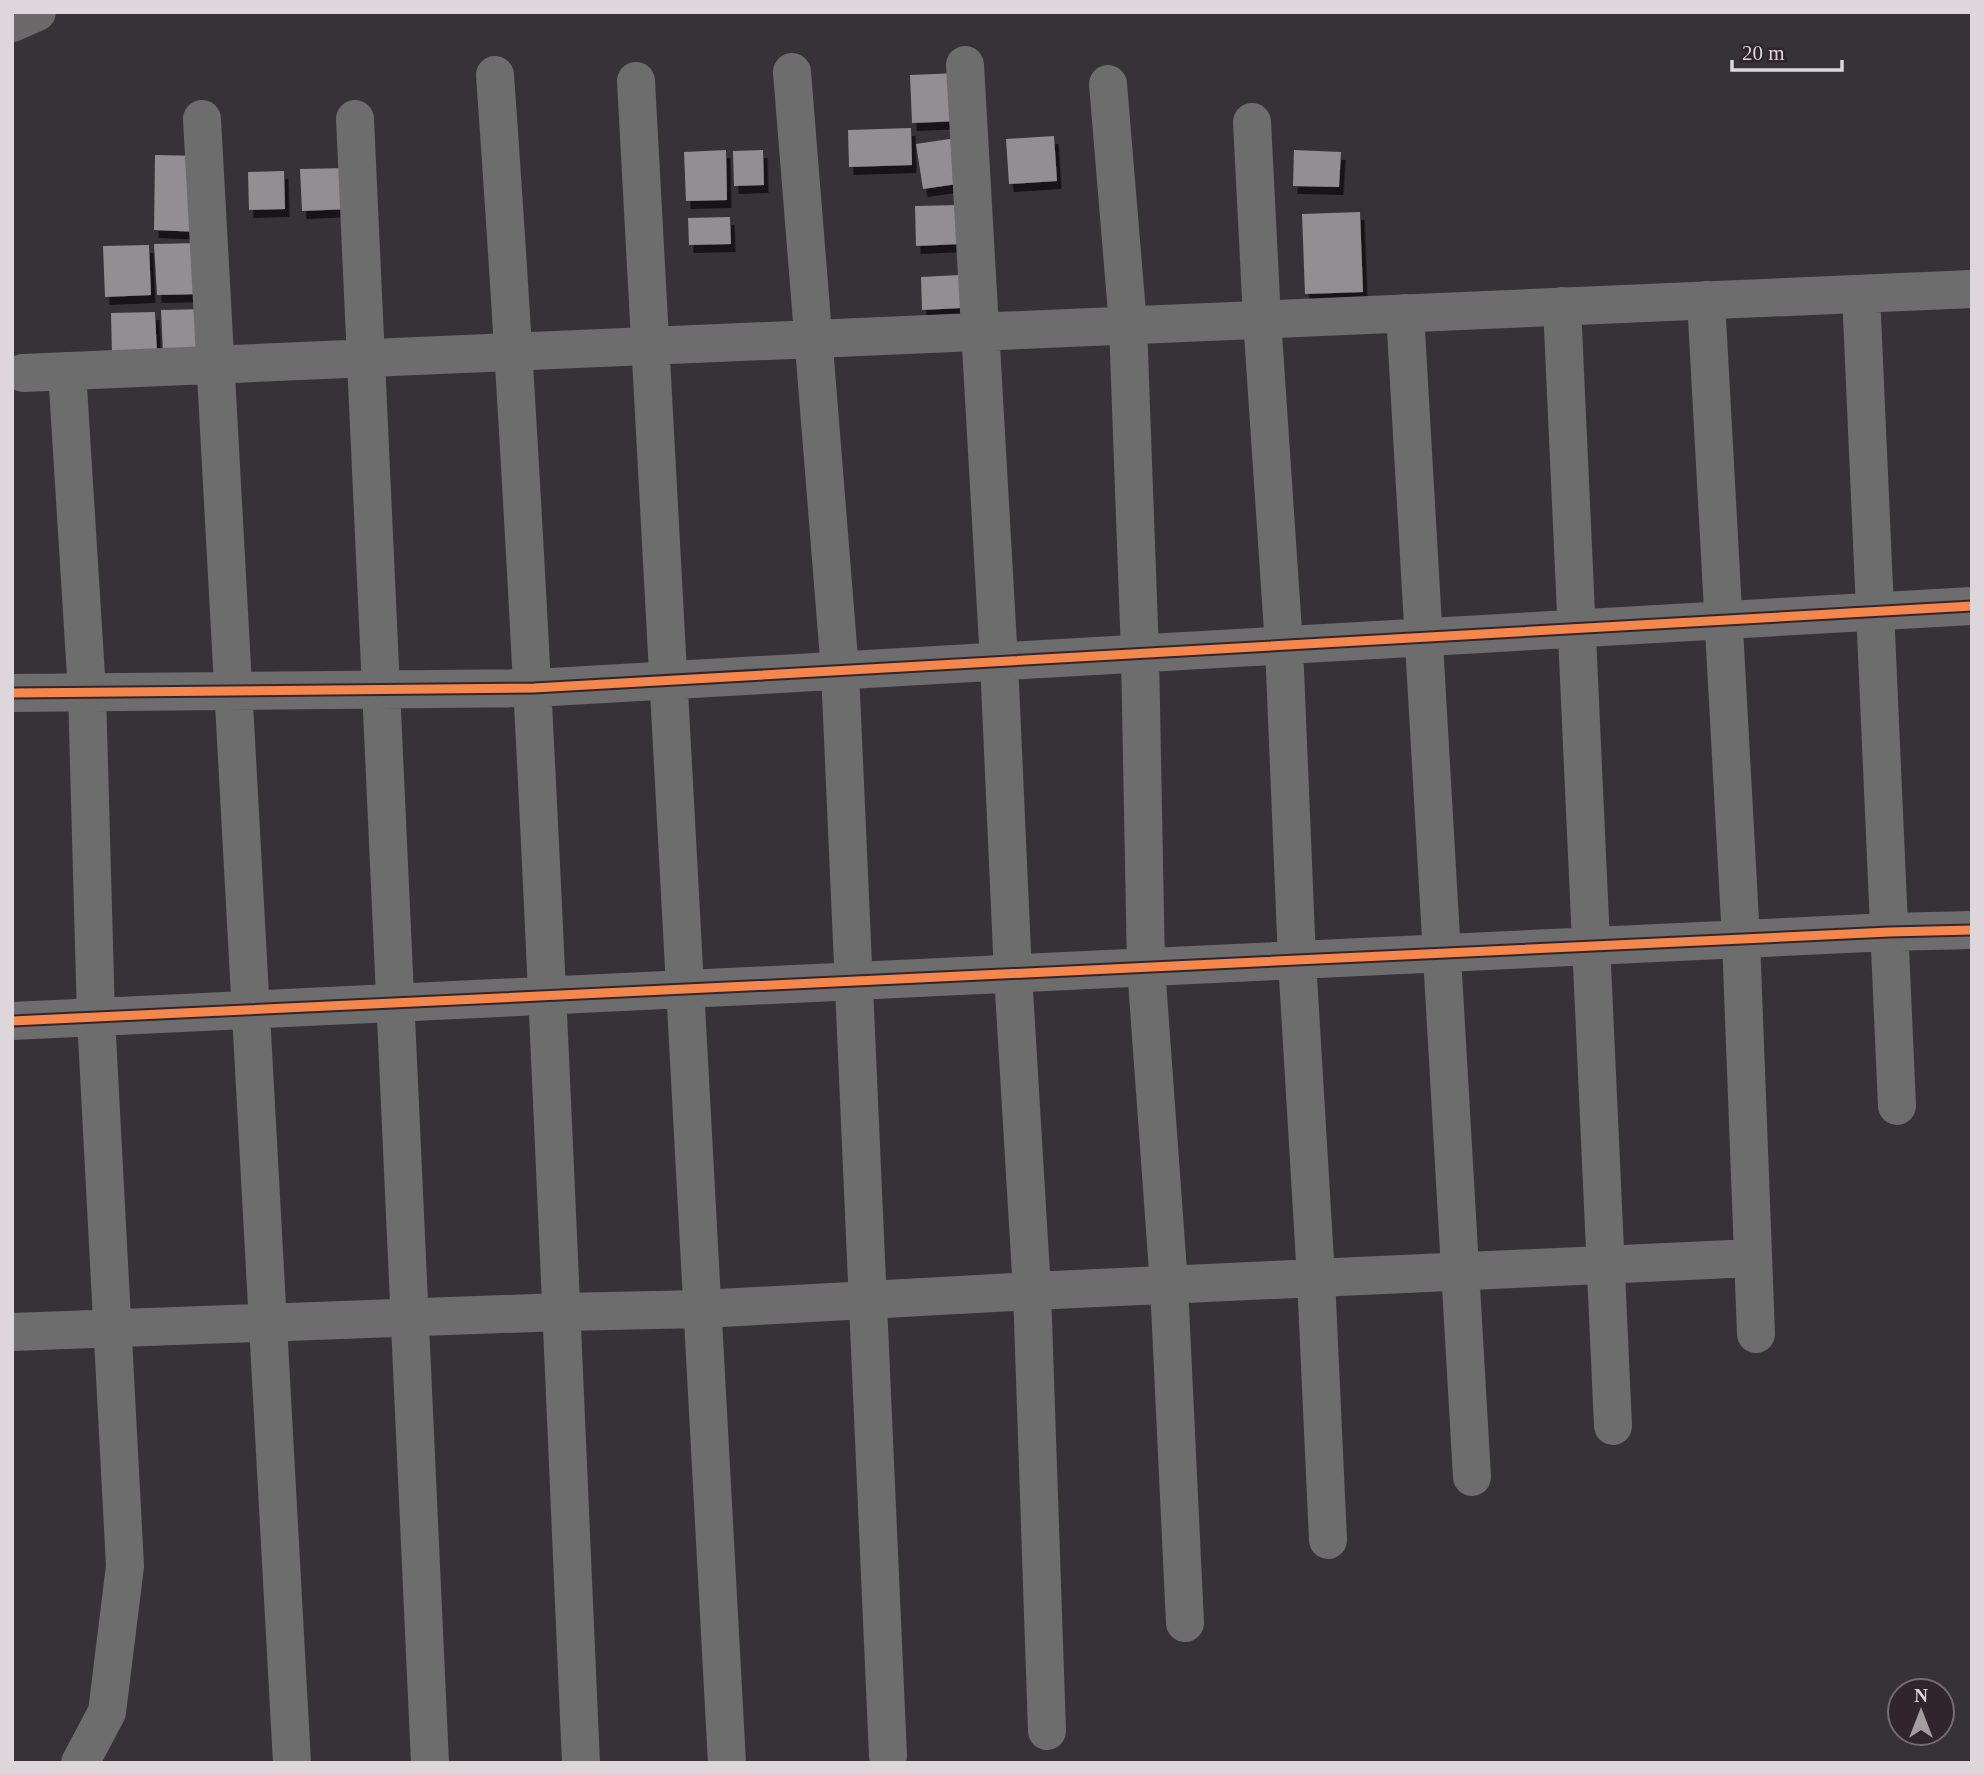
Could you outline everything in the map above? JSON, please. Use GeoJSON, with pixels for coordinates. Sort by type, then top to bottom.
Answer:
{"type":"FeatureCollection","features":[{"type":"Feature","properties":{"kind":"highway"},"geometry":{"type":"LineString","coordinates":[[12,23],[37,12]]}},
{"type":"Feature","properties":{"kind":"street"},"geometry":{"type":"LineString","coordinates":[[965,65],[1032,1291],[1047,1731]]}},
{"type":"Feature","properties":{"kind":"street"},"geometry":{"type":"LineString","coordinates":[[792,72],[840,671],[888,1756]]}},
{"type":"Feature","properties":{"kind":"street"},"geometry":{"type":"LineString","coordinates":[[495,75],[515,352],[534,688],[581,1763]]}},
{"type":"Feature","properties":{"kind":"street"},"geometry":{"type":"LineString","coordinates":[[636,81],[727,1763]]}},
{"type":"Feature","properties":{"kind":"street"},"geometry":{"type":"LineString","coordinates":[[1108,84],[1128,325],[1140,654],[1146,967],[1169,1285],[1185,1623]]}},
{"type":"Feature","properties":{"kind":"street"},"geometry":{"type":"LineString","coordinates":[[202,119],[292,1763]]}},
{"type":"Feature","properties":{"kind":"street"},"geometry":{"type":"LineString","coordinates":[[355,119],[430,1763]]}},
{"type":"Feature","properties":{"kind":"street"},"geometry":{"type":"LineString","coordinates":[[1252,122],[1284,646],[1297,960],[1328,1540]]}},
{"type":"Feature","properties":{"kind":"street"},"geometry":{"type":"LineString","coordinates":[[23,373],[1972,289]]}},
{"type":"Feature","properties":{"kind":"street"},"geometry":{"type":"LineString","coordinates":[[1861,294],[1897,1106]]}},
{"type":"Feature","properties":{"kind":"street"},"geometry":{"type":"LineString","coordinates":[[1706,300],[1741,939],[1756,1334]]}},
{"type":"Feature","properties":{"kind":"street"},"geometry":{"type":"LineString","coordinates":[[1562,306],[1613,1426]]}},
{"type":"Feature","properties":{"kind":"street"},"geometry":{"type":"LineString","coordinates":[[1405,313],[1472,1477]]}},
{"type":"Feature","properties":{"kind":"street"},"geometry":{"type":"LineString","coordinates":[[67,371],[87,692],[96,1017],[125,1566],[107,1712],[80,1763]]}},
{"type":"Feature","properties":{"kind":"street"},"geometry":{"type":"LineString","coordinates":[[12,693],[534,688],[1972,606]]}},
{"type":"Feature","properties":{"kind":"street"},"geometry":{"type":"LineString","coordinates":[[12,1021],[1972,930]]}},
{"type":"Feature","properties":{"kind":"street"},"geometry":{"type":"LineString","coordinates":[[12,1332],[702,1309],[1753,1258]]}},
{"type":"Feature","properties":{"kind":"building"},"geometry":{"type":"Polygon","coordinates":[[[959,73],[961,121],[912,123],[910,75],[959,73]]]}},
{"type":"Feature","properties":{"kind":"building"},"geometry":{"type":"Polygon","coordinates":[[[911,128],[912,165],[849,167],[848,130],[911,128]]]}},
{"type":"Feature","properties":{"kind":"building"},"geometry":{"type":"Polygon","coordinates":[[[1054,136],[1057,181],[1009,184],[1006,139],[1054,136]]]}},
{"type":"Feature","properties":{"kind":"building"},"geometry":{"type":"Polygon","coordinates":[[[956,138],[964,183],[923,189],[916,144],[956,138]]]}},
{"type":"Feature","properties":{"kind":"building"},"geometry":{"type":"Polygon","coordinates":[[[726,150],[727,200],[686,201],[684,152],[726,150]]]}},
{"type":"Feature","properties":{"kind":"building"},"geometry":{"type":"Polygon","coordinates":[[[763,150],[764,185],[734,186],[733,151],[763,150]]]}},
{"type":"Feature","properties":{"kind":"building"},"geometry":{"type":"Polygon","coordinates":[[[1294,150],[1341,152],[1339,187],[1293,186],[1294,150]]]}},
{"type":"Feature","properties":{"kind":"building"},"geometry":{"type":"Polygon","coordinates":[[[155,155],[202,156],[200,232],[154,230],[155,155]]]}},
{"type":"Feature","properties":{"kind":"building"},"geometry":{"type":"Polygon","coordinates":[[[347,168],[349,209],[302,211],[300,169],[347,168]]]}},
{"type":"Feature","properties":{"kind":"building"},"geometry":{"type":"Polygon","coordinates":[[[284,171],[285,209],[249,210],[248,172],[284,171]]]}},
{"type":"Feature","properties":{"kind":"building"},"geometry":{"type":"Polygon","coordinates":[[[960,205],[961,244],[916,246],[915,206],[960,205]]]}},
{"type":"Feature","properties":{"kind":"building"},"geometry":{"type":"Polygon","coordinates":[[[1360,212],[1363,292],[1305,294],[1302,214],[1360,212]]]}},
{"type":"Feature","properties":{"kind":"building"},"geometry":{"type":"Polygon","coordinates":[[[730,217],[731,244],[689,245],[688,218],[730,217]]]}},
{"type":"Feature","properties":{"kind":"building"},"geometry":{"type":"Polygon","coordinates":[[[200,243],[202,294],[157,295],[154,244],[200,243]]]}},
{"type":"Feature","properties":{"kind":"building"},"geometry":{"type":"Polygon","coordinates":[[[149,245],[151,295],[105,297],[103,246],[149,245]]]}},
{"type":"Feature","properties":{"kind":"building"},"geometry":{"type":"Polygon","coordinates":[[[959,275],[961,308],[922,310],[921,277],[959,275]]]}},
{"type":"Feature","properties":{"kind":"building"},"geometry":{"type":"Polygon","coordinates":[[[210,309],[212,351],[163,353],[161,310],[210,309]]]}},
{"type":"Feature","properties":{"kind":"building"},"geometry":{"type":"Polygon","coordinates":[[[155,312],[157,354],[112,355],[111,313],[155,312]]]}},
{"type":"Feature","properties":{"kind":"cycle path"},"geometry":{"type":"LineString","coordinates":[[12,693],[534,688],[1972,606]]}},
{"type":"Feature","properties":{"kind":"cycle path"},"geometry":{"type":"LineString","coordinates":[[12,1021],[1972,930]]}}]}
